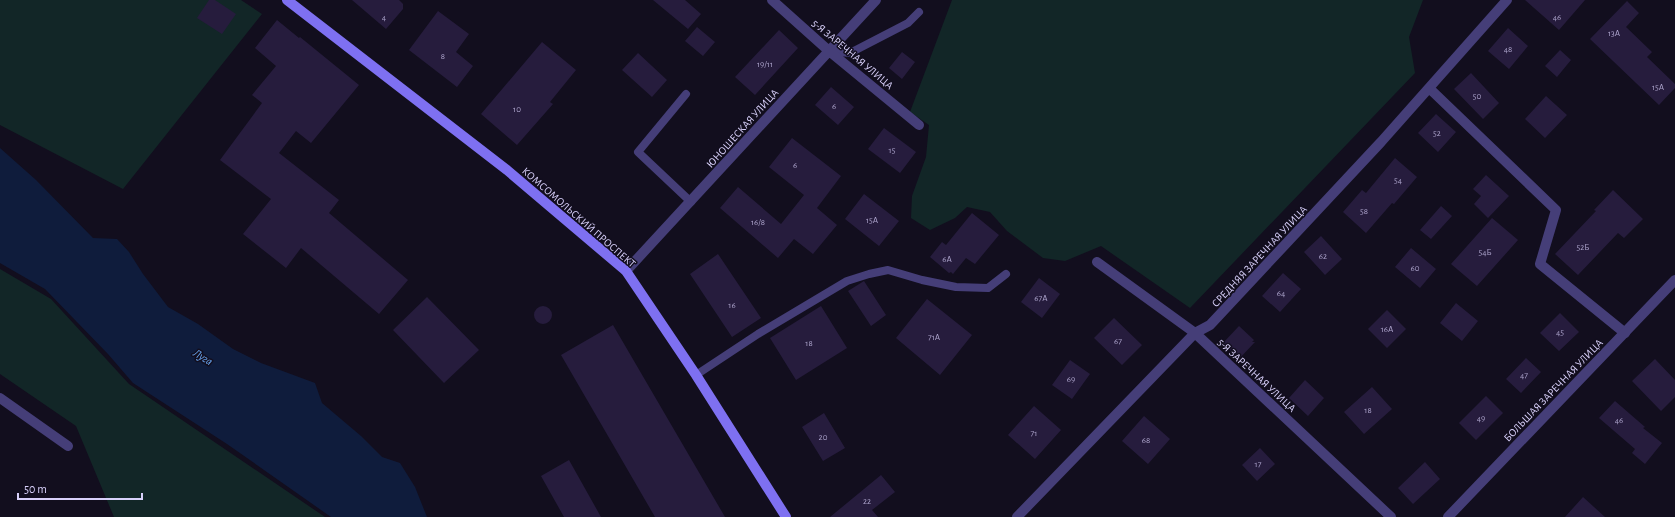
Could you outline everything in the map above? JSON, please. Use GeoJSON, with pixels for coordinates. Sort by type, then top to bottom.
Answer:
{"type":"FeatureCollection","features":[{"type":"Feature","properties":{"kind":"main road","name":"КОМСОМОЛЬСКИЙ ПРОСПЕКТ"},"geometry":{"type":"LineString","coordinates":[[292,1],[507,170],[626,271],[696,375],[786,517]]}},
{"type":"Feature","properties":{"kind":"street","name":"5-Я ЗАРЕЧНАЯ УЛИЦА"},"geometry":{"type":"LineString","coordinates":[[772,0],[830,51],[919,125]]}},
{"type":"Feature","properties":{"kind":"street","name":"ЮНОШЕСКАЯ УЛИЦА"},"geometry":{"type":"LineString","coordinates":[[626,271],[876,0]]}},
{"type":"Feature","properties":{"kind":"street","name":"СРЕДНЯЯ ЗАРЕЧНАЯ УЛИЦА"},"geometry":{"type":"LineString","coordinates":[[1017,517],[1195,334],[1210,325],[1381,142],[1507,0]]}},
{"type":"Feature","properties":{"kind":"street"},"geometry":{"type":"LineString","coordinates":[[1429,88],[1556,210],[1540,264],[1625,333]]}},
{"type":"Feature","properties":{"kind":"street","name":"5-Я ЗАРЕЧНАЯ УЛИЦА"},"geometry":{"type":"LineString","coordinates":[[1096,262],[1195,334],[1392,517]]}},
{"type":"Feature","properties":{"kind":"street","name":"БОЛЬШАЯ ЗАРЕЧНАЯ УЛИЦА"},"geometry":{"type":"LineString","coordinates":[[1448,517],[1675,280]]}},
{"type":"Feature","properties":{"kind":"street"},"geometry":{"type":"LineString","coordinates":[[0,398],[68,446]]}},
{"type":"Feature","properties":{"kind":"lane"},"geometry":{"type":"LineString","coordinates":[[830,51],[850,53],[908,23],[919,12]]}},
{"type":"Feature","properties":{"kind":"lane"},"geometry":{"type":"LineString","coordinates":[[686,94],[638,152],[691,202]]}},
{"type":"Feature","properties":{"kind":"lane"},"geometry":{"type":"LineString","coordinates":[[696,375],[758,334],[847,281],[888,270],[922,280],[956,287],[988,288],[1006,274]]}},
{"type":"Feature","properties":{"kind":"green space"},"geometry":{"type":"Polygon","coordinates":[[[0,0],[241,0],[262,14],[123,189],[0,125],[0,0]]]}},
{"type":"Feature","properties":{"kind":"green space"},"geometry":{"type":"Polygon","coordinates":[[[952,0],[1423,0],[1409,37],[1415,73],[1190,308],[1101,246],[1065,261],[1043,258],[1007,231],[990,212],[967,207],[955,218],[930,230],[911,218],[912,196],[926,157],[929,125],[910,112],[952,0]]]}},
{"type":"Feature","properties":{"kind":"green space"},"geometry":{"type":"Polygon","coordinates":[[[0,269],[51,299],[129,384],[325,517],[114,517],[76,426],[0,374],[0,269]]]}},
{"type":"Feature","properties":{"kind":"water","name":"Луга"},"geometry":{"type":"Polygon","coordinates":[[[0,148],[36,180],[93,238],[117,239],[129,252],[143,274],[168,307],[198,324],[233,349],[261,363],[315,383],[322,403],[361,436],[382,457],[400,463],[415,487],[427,517],[331,517],[227,444],[133,383],[108,354],[45,289],[0,263],[0,148]]]}},
{"type":"Feature","properties":{"kind":"building"},"geometry":{"type":"Polygon","coordinates":[[[209,0],[215,0],[236,14],[222,34],[197,18],[209,0]]]}},
{"type":"Feature","properties":{"kind":"building"},"geometry":{"type":"Polygon","coordinates":[[[352,0],[399,0],[403,4],[403,9],[386,29],[352,0]]]}},
{"type":"Feature","properties":{"kind":"building"},"geometry":{"type":"Polygon","coordinates":[[[653,0],[685,0],[701,14],[688,29],[653,0]]]}},
{"type":"Feature","properties":{"kind":"building"},"geometry":{"type":"Polygon","coordinates":[[[1525,0],[1585,0],[1559,30],[1525,0]]]}},
{"type":"Feature","properties":{"kind":"building"},"geometry":{"type":"Polygon","coordinates":[[[1627,1],[1639,13],[1626,27],[1652,52],[1647,57],[1675,84],[1675,88],[1659,105],[1590,39],[1627,1]]]}},
{"type":"Feature","properties":{"kind":"building"},"geometry":{"type":"Polygon","coordinates":[[[438,11],[469,34],[456,52],[473,66],[457,87],[409,50],[438,11]]]}},
{"type":"Feature","properties":{"kind":"building"},"geometry":{"type":"Polygon","coordinates":[[[277,20],[359,85],[311,143],[296,131],[279,153],[339,200],[329,213],[408,280],[379,314],[301,248],[286,268],[243,234],[271,199],[220,160],[262,103],[252,95],[276,66],[255,48],[277,20]]]}},
{"type":"Feature","properties":{"kind":"building"},"geometry":{"type":"Polygon","coordinates":[[[697,27],[715,42],[703,56],[685,41],[697,27]]]}},
{"type":"Feature","properties":{"kind":"building"},"geometry":{"type":"Polygon","coordinates":[[[1508,28],[1528,46],[1509,69],[1488,51],[1508,28]]]}},
{"type":"Feature","properties":{"kind":"building"},"geometry":{"type":"Polygon","coordinates":[[[779,30],[798,48],[755,95],[735,77],[779,30]]]}},
{"type":"Feature","properties":{"kind":"building"},"geometry":{"type":"Polygon","coordinates":[[[542,42],[576,70],[550,102],[553,104],[517,145],[481,114],[542,42]]]}},
{"type":"Feature","properties":{"kind":"building"},"geometry":{"type":"Polygon","coordinates":[[[1560,50],[1571,60],[1557,77],[1545,66],[1560,50]]]}},
{"type":"Feature","properties":{"kind":"building"},"geometry":{"type":"Polygon","coordinates":[[[902,52],[915,62],[902,79],[889,68],[902,52]]]}},
{"type":"Feature","properties":{"kind":"building"},"geometry":{"type":"Polygon","coordinates":[[[638,53],[667,80],[652,97],[622,70],[638,53]]]}},
{"type":"Feature","properties":{"kind":"building"},"geometry":{"type":"Polygon","coordinates":[[[1471,73],[1499,103],[1483,119],[1454,89],[1471,73]]]}},
{"type":"Feature","properties":{"kind":"building"},"geometry":{"type":"Polygon","coordinates":[[[831,87],[854,107],[838,125],[815,105],[831,87]]]}},
{"type":"Feature","properties":{"kind":"building"},"geometry":{"type":"Polygon","coordinates":[[[1546,96],[1567,115],[1545,138],[1525,119],[1546,96]]]}},
{"type":"Feature","properties":{"kind":"building"},"geometry":{"type":"Polygon","coordinates":[[[1436,114],[1456,132],[1438,152],[1418,133],[1436,114]]]}},
{"type":"Feature","properties":{"kind":"building"},"geometry":{"type":"Polygon","coordinates":[[[884,128],[916,152],[900,173],[868,149],[884,128]]]}},
{"type":"Feature","properties":{"kind":"building"},"geometry":{"type":"Polygon","coordinates":[[[792,138],[841,176],[817,208],[837,225],[813,254],[794,239],[778,258],[720,208],[738,187],[781,224],[804,195],[769,167],[792,138]]]}},
{"type":"Feature","properties":{"kind":"building"},"geometry":{"type":"Polygon","coordinates":[[[1395,158],[1417,177],[1366,233],[1343,212],[1362,190],[1366,193],[1395,158]]]}},
{"type":"Feature","properties":{"kind":"building"},"geometry":{"type":"Polygon","coordinates":[[[1486,175],[1509,196],[1488,218],[1474,204],[1481,196],[1473,189],[1486,175]]]}},
{"type":"Feature","properties":{"kind":"building"},"geometry":{"type":"Polygon","coordinates":[[[1613,190],[1643,219],[1624,238],[1618,233],[1578,275],[1555,254],[1596,211],[1594,210],[1613,190]]]}},
{"type":"Feature","properties":{"kind":"building"},"geometry":{"type":"Polygon","coordinates":[[[864,194],[899,221],[879,246],[845,219],[864,194]]]}},
{"type":"Feature","properties":{"kind":"building"},"geometry":{"type":"Polygon","coordinates":[[[1441,206],[1452,216],[1431,239],[1420,230],[1441,206]]]}},
{"type":"Feature","properties":{"kind":"building"},"geometry":{"type":"Polygon","coordinates":[[[972,213],[999,235],[975,264],[966,258],[953,274],[951,272],[949,273],[930,257],[942,242],[946,245],[972,213]]]}},
{"type":"Feature","properties":{"kind":"building"},"geometry":{"type":"Polygon","coordinates":[[[1492,218],[1518,240],[1477,286],[1451,264],[1492,218]]]}},
{"type":"Feature","properties":{"kind":"building"},"geometry":{"type":"Polygon","coordinates":[[[1321,236],[1342,259],[1325,275],[1304,252],[1321,236]]]}},
{"type":"Feature","properties":{"kind":"building"},"geometry":{"type":"Polygon","coordinates":[[[1411,248],[1436,269],[1420,288],[1395,267],[1411,248]]]}},
{"type":"Feature","properties":{"kind":"building"},"geometry":{"type":"Polygon","coordinates":[[[718,254],[761,318],[732,337],[690,274],[718,254]]]}},
{"type":"Feature","properties":{"kind":"building"},"geometry":{"type":"Polygon","coordinates":[[[1283,273],[1301,289],[1280,312],[1262,296],[1283,273]]]}},
{"type":"Feature","properties":{"kind":"building"},"geometry":{"type":"Polygon","coordinates":[[[1039,278],[1060,294],[1042,318],[1021,302],[1039,278]]]}},
{"type":"Feature","properties":{"kind":"building"},"geometry":{"type":"Polygon","coordinates":[[[864,281],[886,315],[871,326],[848,291],[864,281]]]}},
{"type":"Feature","properties":{"kind":"building"},"geometry":{"type":"Polygon","coordinates":[[[427,297],[479,350],[444,383],[393,330],[427,297]]]}},
{"type":"Feature","properties":{"kind":"building"},"geometry":{"type":"Polygon","coordinates":[[[927,299],[972,335],[940,375],[896,338],[927,299]]]}},
{"type":"Feature","properties":{"kind":"building"},"geometry":{"type":"Polygon","coordinates":[[[1456,303],[1478,321],[1462,341],[1440,323],[1456,303]]]}},
{"type":"Feature","properties":{"kind":"building"},"geometry":{"type":"Polygon","coordinates":[[[543,306],[547,307],[551,311],[551,319],[547,323],[543,324],[539,323],[535,319],[534,315],[535,311],[539,307],[543,306]]]}},
{"type":"Feature","properties":{"kind":"building"},"geometry":{"type":"Polygon","coordinates":[[[821,306],[847,348],[796,380],[770,338],[821,306]]]}},
{"type":"Feature","properties":{"kind":"building"},"geometry":{"type":"Polygon","coordinates":[[[1387,310],[1406,329],[1387,348],[1368,329],[1387,310]]]}},
{"type":"Feature","properties":{"kind":"building"},"geometry":{"type":"Polygon","coordinates":[[[1560,313],[1579,332],[1559,351],[1540,333],[1560,313]]]}},
{"type":"Feature","properties":{"kind":"building"},"geometry":{"type":"Polygon","coordinates":[[[1114,318],[1142,345],[1122,365],[1094,338],[1114,318]]]}},
{"type":"Feature","properties":{"kind":"building"},"geometry":{"type":"Polygon","coordinates":[[[613,325],[725,517],[655,517],[561,355],[613,325]]]}},
{"type":"Feature","properties":{"kind":"building"},"geometry":{"type":"Polygon","coordinates":[[[1239,326],[1254,340],[1252,342],[1255,342],[1239,359],[1223,343],[1239,326]]]}},
{"type":"Feature","properties":{"kind":"building"},"geometry":{"type":"Polygon","coordinates":[[[1526,358],[1541,372],[1521,393],[1506,379],[1526,358]]]}},
{"type":"Feature","properties":{"kind":"building"},"geometry":{"type":"Polygon","coordinates":[[[1655,359],[1675,380],[1675,397],[1661,411],[1632,381],[1655,359]]]}},
{"type":"Feature","properties":{"kind":"building"},"geometry":{"type":"Polygon","coordinates":[[[1070,360],[1090,374],[1072,399],[1052,385],[1070,360]]]}},
{"type":"Feature","properties":{"kind":"building"},"geometry":{"type":"Polygon","coordinates":[[[1305,380],[1324,398],[1308,416],[1289,398],[1305,380]]]}},
{"type":"Feature","properties":{"kind":"building"},"geometry":{"type":"Polygon","coordinates":[[[1372,387],[1392,409],[1364,434],[1344,412],[1372,387]]]}},
{"type":"Feature","properties":{"kind":"building"},"geometry":{"type":"Polygon","coordinates":[[[1486,396],[1503,413],[1476,440],[1459,423],[1486,396]]]}},
{"type":"Feature","properties":{"kind":"building"},"geometry":{"type":"Polygon","coordinates":[[[1615,401],[1645,427],[1643,428],[1662,443],[1645,464],[1632,453],[1635,449],[1599,418],[1615,401]]]}},
{"type":"Feature","properties":{"kind":"building"},"geometry":{"type":"Polygon","coordinates":[[[1034,406],[1061,430],[1035,459],[1008,435],[1034,406]]]}},
{"type":"Feature","properties":{"kind":"building"},"geometry":{"type":"Polygon","coordinates":[[[824,413],[845,448],[823,461],[802,427],[824,413]]]}},
{"type":"Feature","properties":{"kind":"building"},"geometry":{"type":"Polygon","coordinates":[[[1144,416],[1170,439],[1148,464],[1122,441],[1144,416]]]}},
{"type":"Feature","properties":{"kind":"building"},"geometry":{"type":"Polygon","coordinates":[[[1260,448],[1275,464],[1257,481],[1242,465],[1260,448]]]}},
{"type":"Feature","properties":{"kind":"building"},"geometry":{"type":"Polygon","coordinates":[[[569,460],[601,517],[564,517],[541,476],[569,460]]]}},
{"type":"Feature","properties":{"kind":"building"},"geometry":{"type":"Polygon","coordinates":[[[1425,462],[1440,479],[1413,504],[1398,488],[1425,462]]]}},
{"type":"Feature","properties":{"kind":"building"},"geometry":{"type":"Polygon","coordinates":[[[881,475],[895,492],[872,510],[878,517],[830,517],[881,475]]]}},
{"type":"Feature","properties":{"kind":"building"},"geometry":{"type":"Polygon","coordinates":[[[1583,497],[1605,517],[1565,517],[1583,497]]]}}]}
